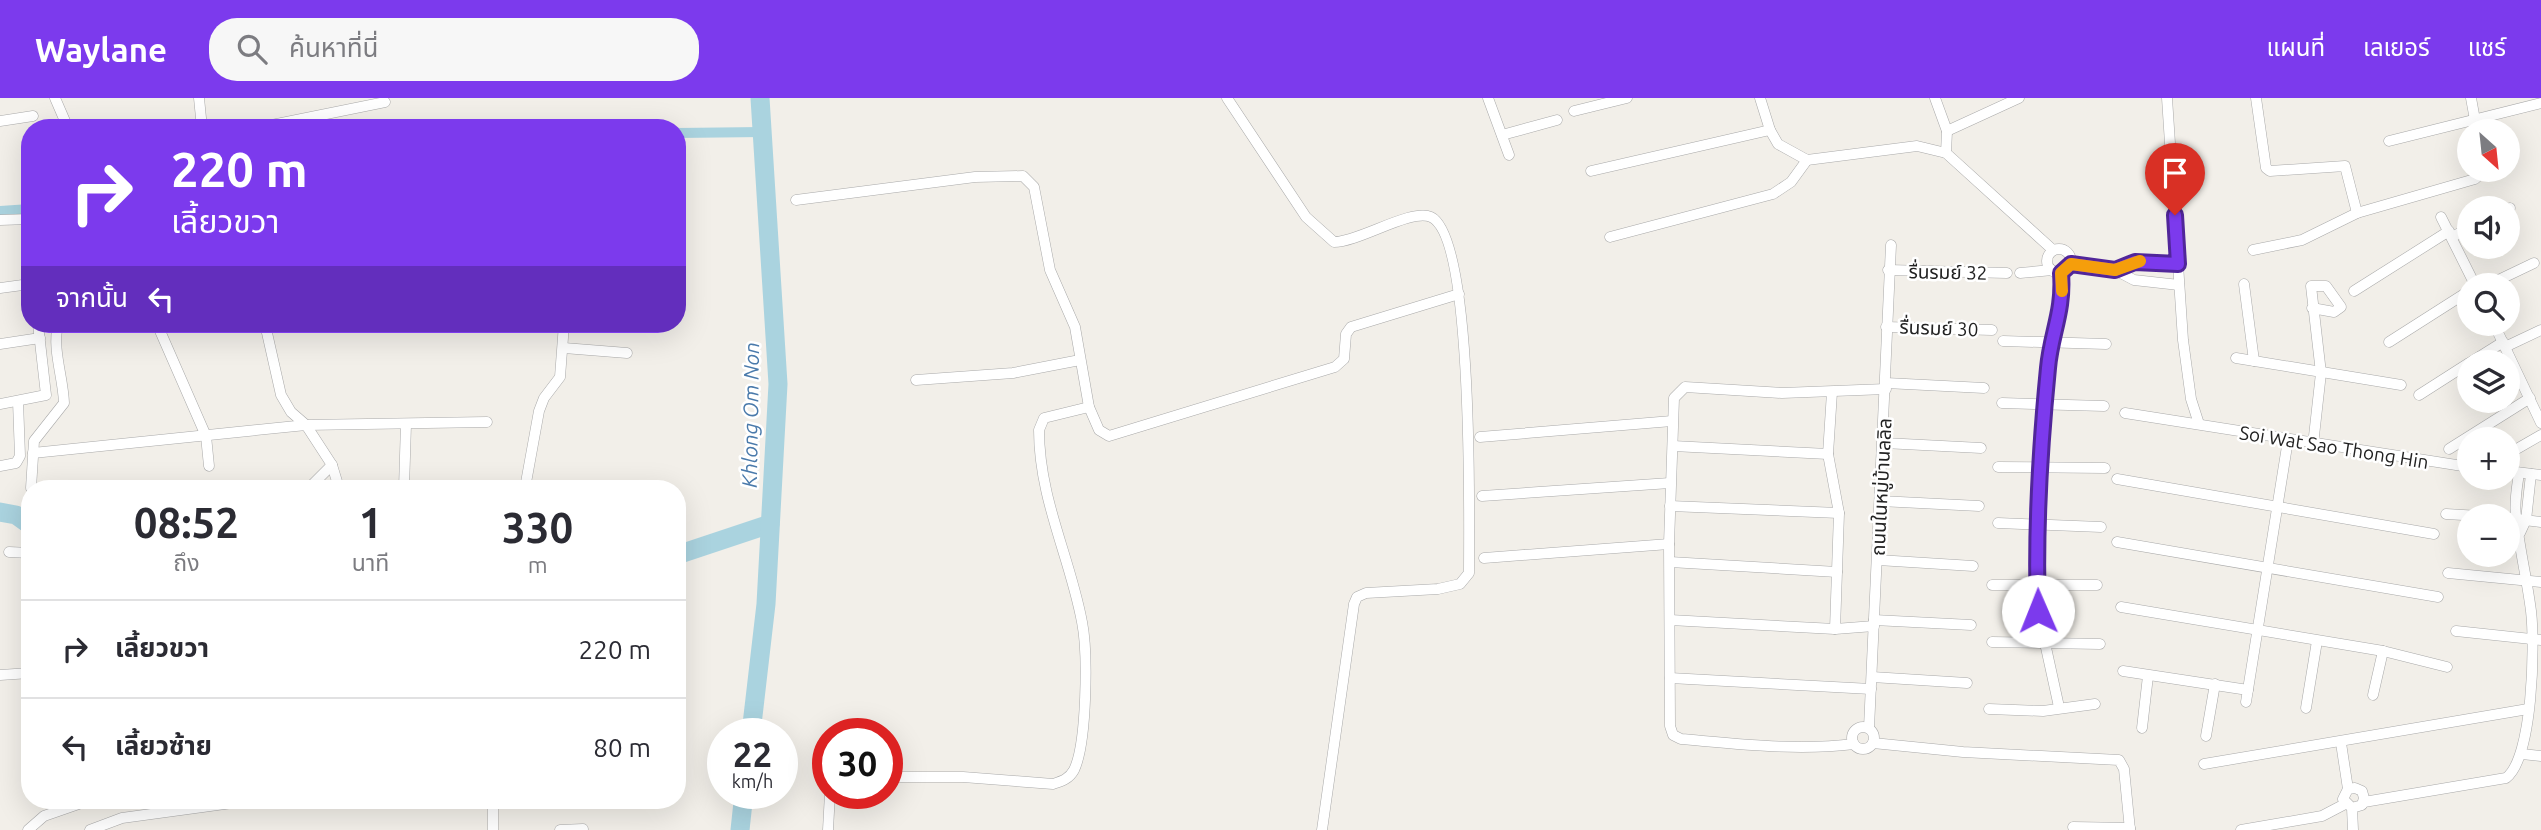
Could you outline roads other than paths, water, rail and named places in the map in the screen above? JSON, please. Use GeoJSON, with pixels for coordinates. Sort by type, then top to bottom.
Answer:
{"type":"FeatureCollection","features":[{"type":"Feature","properties":{"kind":"street"},"geometry":{"type":"LineString","coordinates":[[55,98],[64,119]]}},
{"type":"Feature","properties":{"kind":"street"},"geometry":{"type":"LineString","coordinates":[[199,98],[201,119]]}},
{"type":"Feature","properties":{"kind":"street"},"geometry":{"type":"LineString","coordinates":[[1227,98],[1306,217],[1334,242],[1408,220],[1425,216],[1433,218],[1440,224],[1453,258],[1459,294],[1470,420],[1469,573],[1460,584],[1438,589],[1366,593],[1357,597],[1322,830]]}},
{"type":"Feature","properties":{"kind":"street"},"geometry":{"type":"LineString","coordinates":[[1488,98],[1509,155]]}},
{"type":"Feature","properties":{"kind":"street"},"geometry":{"type":"LineString","coordinates":[[1574,111],[1627,98]]}},
{"type":"Feature","properties":{"kind":"street"},"geometry":{"type":"LineString","coordinates":[[1760,98],[1770,130],[1778,144],[1807,160],[1917,146],[1946,153],[2053,250],[2067,251],[2071,264]]}},
{"type":"Feature","properties":{"kind":"street"},"geometry":{"type":"LineString","coordinates":[[1935,98],[1947,131],[1946,153]]}},
{"type":"Feature","properties":{"kind":"street"},"geometry":{"type":"LineString","coordinates":[[1947,131],[2019,98]]}},
{"type":"Feature","properties":{"kind":"street"},"geometry":{"type":"LineString","coordinates":[[2167,98],[2179,285],[2190,399],[2199,424]]}},
{"type":"Feature","properties":{"kind":"street"},"geometry":{"type":"LineString","coordinates":[[2256,98],[2266,168],[2270,171],[2345,166],[2357,213]]}},
{"type":"Feature","properties":{"kind":"street"},"geometry":{"type":"LineString","coordinates":[[2471,98],[2474,119],[2541,103]]}},
{"type":"Feature","properties":{"kind":"street"},"geometry":{"type":"LineString","coordinates":[[301,119],[385,102]]}},
{"type":"Feature","properties":{"kind":"street"},"geometry":{"type":"LineString","coordinates":[[0,121],[33,116]]}},
{"type":"Feature","properties":{"kind":"street"},"geometry":{"type":"LineString","coordinates":[[1502,135],[1558,120]]}},
{"type":"Feature","properties":{"kind":"street"},"geometry":{"type":"LineString","coordinates":[[2389,141],[2457,123]]}},
{"type":"Feature","properties":{"kind":"street"},"geometry":{"type":"LineString","coordinates":[[1591,171],[1770,130]]}},
{"type":"Feature","properties":{"kind":"street"},"geometry":{"type":"LineString","coordinates":[[1610,237],[1773,194],[1791,181],[1807,160]]}},
{"type":"Feature","properties":{"kind":"street"},"geometry":{"type":"LineString","coordinates":[[796,200],[975,177],[1023,176],[1028,179],[1034,187],[1050,270],[1075,327],[1088,407],[1099,430],[1109,436],[1335,367],[1344,359],[1346,334],[1351,327],[1459,294]]}},
{"type":"Feature","properties":{"kind":"street"},"geometry":{"type":"LineString","coordinates":[[2253,250],[2314,236],[2357,213],[2465,182]]}},
{"type":"Feature","properties":{"kind":"street"},"geometry":{"type":"LineString","coordinates":[[2441,217],[2469,273]]}},
{"type":"Feature","properties":{"kind":"street"},"geometry":{"type":"LineString","coordinates":[[0,220],[21,219]]}},
{"type":"Feature","properties":{"kind":"street"},"geometry":{"type":"LineString","coordinates":[[2354,291],[2457,232]]}},
{"type":"Feature","properties":{"kind":"street","name":"ถนนในหมู่บ้านลลิล"},"geometry":{"type":"LineString","coordinates":[[1869,728],[1891,245]]}},
{"type":"Feature","properties":{"kind":"street"},"geometry":{"type":"LineString","coordinates":[[2053,250],[2047,262],[2056,272],[2062,291],[2044,405],[2039,467],[2037,586],[2038,611],[2059,707]]}},
{"type":"Feature","properties":{"kind":"street"},"geometry":{"type":"LineString","coordinates":[[2115,270],[2135,262],[2178,264]]}},
{"type":"Feature","properties":{"kind":"street"},"geometry":{"type":"LineString","coordinates":[[2514,273],[2535,263]]}},
{"type":"Feature","properties":{"kind":"street"},"geometry":{"type":"LineString","coordinates":[[2020,274],[2056,272],[2071,264],[2115,270],[2134,280],[2179,285]]}},
{"type":"Feature","properties":{"kind":"street","name":"รื่นรมย์ 32"},"geometry":{"type":"LineString","coordinates":[[1888,270],[2007,273]]}},
{"type":"Feature","properties":{"kind":"street"},"geometry":{"type":"LineString","coordinates":[[2245,284],[2254,360]]}},
{"type":"Feature","properties":{"kind":"street"},"geometry":{"type":"LineString","coordinates":[[0,288],[21,285]]}},
{"type":"Feature","properties":{"kind":"street"},"geometry":{"type":"LineString","coordinates":[[2389,342],[2457,298]]}},
{"type":"Feature","properties":{"kind":"street"},"geometry":{"type":"LineString","coordinates":[[2312,308],[2321,373],[2313,444]]}},
{"type":"Feature","properties":{"kind":"street","name":"รื่นรมย์ 30"},"geometry":{"type":"LineString","coordinates":[[1886,327],[1992,330]]}},
{"type":"Feature","properties":{"kind":"street"},"geometry":{"type":"LineString","coordinates":[[2495,350],[2541,330]]}},
{"type":"Feature","properties":{"kind":"street"},"geometry":{"type":"LineString","coordinates":[[0,404],[46,395],[39,333]]}},
{"type":"Feature","properties":{"kind":"street"},"geometry":{"type":"LineString","coordinates":[[31,480],[33,453],[39,433],[64,403],[63,373],[54,343],[56,333]]}},
{"type":"Feature","properties":{"kind":"street"},"geometry":{"type":"LineString","coordinates":[[161,333],[206,436],[209,466]]}},
{"type":"Feature","properties":{"kind":"street"},"geometry":{"type":"LineString","coordinates":[[267,333],[281,396],[291,412],[306,425],[332,465],[337,480]]}},
{"type":"Feature","properties":{"kind":"street"},"geometry":{"type":"LineString","coordinates":[[526,480],[539,411],[544,398],[561,377],[564,333]]}},
{"type":"Feature","properties":{"kind":"street"},"geometry":{"type":"LineString","coordinates":[[2500,336],[2534,400],[2541,430]]}},
{"type":"Feature","properties":{"kind":"street"},"geometry":{"type":"LineString","coordinates":[[0,344],[40,338]]}},
{"type":"Feature","properties":{"kind":"street"},"geometry":{"type":"LineString","coordinates":[[2003,341],[2106,344]]}},
{"type":"Feature","properties":{"kind":"street"},"geometry":{"type":"LineString","coordinates":[[564,348],[627,353]]}},
{"type":"Feature","properties":{"kind":"street"},"geometry":{"type":"LineString","coordinates":[[2236,358],[2401,385]]}},
{"type":"Feature","properties":{"kind":"street"},"geometry":{"type":"LineString","coordinates":[[916,380],[1013,373],[1080,360]]}},
{"type":"Feature","properties":{"kind":"street"},"geometry":{"type":"LineString","coordinates":[[2419,395],[2457,371]]}},
{"type":"Feature","properties":{"kind":"street"},"geometry":{"type":"LineString","coordinates":[[1854,744],[1854,732],[1860,727],[1869,728],[1874,735],[1872,743],[1866,748],[1854,744],[1805,747],[1681,739],[1673,735],[1670,726],[1669,544],[1674,398],[1685,387],[1782,393],[1832,392],[1886,386],[1984,388]]}},
{"type":"Feature","properties":{"kind":"street"},"geometry":{"type":"LineString","coordinates":[[1832,392],[1828,454],[1839,513],[1835,629]]}},
{"type":"Feature","properties":{"kind":"street"},"geometry":{"type":"LineString","coordinates":[[2449,449],[2534,400]]}},
{"type":"Feature","properties":{"kind":"street"},"geometry":{"type":"LineString","coordinates":[[0,466],[16,463],[20,456],[18,401]]}},
{"type":"Feature","properties":{"kind":"street"},"geometry":{"type":"LineString","coordinates":[[2002,403],[2105,406]]}},
{"type":"Feature","properties":{"kind":"street"},"geometry":{"type":"LineString","coordinates":[[903,777],[963,777],[1053,784],[1066,780],[1075,769],[1084,711],[1086,644],[1078,601],[1049,511],[1040,430],[1044,418],[1088,407]]}},
{"type":"Feature","properties":{"kind":"street","name":"Soi Wat Sao Thong Hin"},"geometry":{"type":"LineString","coordinates":[[2124,414],[2457,465]]}},
{"type":"Feature","properties":{"kind":"street"},"geometry":{"type":"LineString","coordinates":[[1480,437],[1672,421]]}},
{"type":"Feature","properties":{"kind":"street"},"geometry":{"type":"LineString","coordinates":[[33,453],[306,425],[487,422]]}},
{"type":"Feature","properties":{"kind":"street"},"geometry":{"type":"LineString","coordinates":[[403,480],[406,424]]}},
{"type":"Feature","properties":{"kind":"street"},"geometry":{"type":"LineString","coordinates":[[2520,447],[2541,435]]}},
{"type":"Feature","properties":{"kind":"street"},"geometry":{"type":"LineString","coordinates":[[2246,702],[2288,440]]}},
{"type":"Feature","properties":{"kind":"street"},"geometry":{"type":"LineString","coordinates":[[1884,443],[1982,448]]}},
{"type":"Feature","properties":{"kind":"street"},"geometry":{"type":"LineString","coordinates":[[1672,446],[1828,454]]}},
{"type":"Feature","properties":{"kind":"street"},"geometry":{"type":"LineString","coordinates":[[317,480],[332,465]]}},
{"type":"Feature","properties":{"kind":"street"},"geometry":{"type":"LineString","coordinates":[[1998,467],[2105,468]]}},
{"type":"Feature","properties":{"kind":"street"},"geometry":{"type":"LineString","coordinates":[[2520,512],[2536,474]]}},
{"type":"Feature","properties":{"kind":"street"},"geometry":{"type":"LineString","coordinates":[[2117,479],[2434,534]]}},
{"type":"Feature","properties":{"kind":"street"},"geometry":{"type":"LineString","coordinates":[[1482,496],[1670,483]]}},
{"type":"Feature","properties":{"kind":"street"},"geometry":{"type":"LineString","coordinates":[[1880,501],[1979,506]]}},
{"type":"Feature","properties":{"kind":"street"},"geometry":{"type":"LineString","coordinates":[[1670,506],[1839,513]]}},
{"type":"Feature","properties":{"kind":"street"},"geometry":{"type":"LineString","coordinates":[[2446,514],[2457,515]]}},
{"type":"Feature","properties":{"kind":"street"},"geometry":{"type":"LineString","coordinates":[[2520,519],[2541,522]]}},
{"type":"Feature","properties":{"kind":"street"},"geometry":{"type":"LineString","coordinates":[[1998,523],[2101,527]]}},
{"type":"Feature","properties":{"kind":"street"},"geometry":{"type":"LineString","coordinates":[[2241,830],[2322,816],[2364,802],[2506,778],[2513,773],[2522,754],[2536,639],[2524,580],[2520,533]]}},
{"type":"Feature","properties":{"kind":"street"},"geometry":{"type":"LineString","coordinates":[[2117,542],[2438,597]]}},
{"type":"Feature","properties":{"kind":"street"},"geometry":{"type":"LineString","coordinates":[[1484,558],[1669,544]]}},
{"type":"Feature","properties":{"kind":"street"},"geometry":{"type":"LineString","coordinates":[[9,552],[21,553]]}},
{"type":"Feature","properties":{"kind":"street"},"geometry":{"type":"LineString","coordinates":[[1878,560],[1973,566]]}},
{"type":"Feature","properties":{"kind":"street"},"geometry":{"type":"LineString","coordinates":[[1670,562],[1837,572]]}},
{"type":"Feature","properties":{"kind":"street"},"geometry":{"type":"LineString","coordinates":[[2448,573],[2541,582]]}},
{"type":"Feature","properties":{"kind":"street"},"geometry":{"type":"LineString","coordinates":[[1992,585],[2097,585]]}},
{"type":"Feature","properties":{"kind":"street"},"geometry":{"type":"LineString","coordinates":[[2121,607],[2383,651],[2447,667]]}},
{"type":"Feature","properties":{"kind":"street"},"geometry":{"type":"LineString","coordinates":[[1670,620],[1835,629],[1874,623],[1971,625]]}},
{"type":"Feature","properties":{"kind":"street"},"geometry":{"type":"LineString","coordinates":[[2456,631],[2536,639]]}},
{"type":"Feature","properties":{"kind":"street"},"geometry":{"type":"LineString","coordinates":[[2306,708],[2317,641]]}},
{"type":"Feature","properties":{"kind":"street"},"geometry":{"type":"LineString","coordinates":[[1992,642],[2100,644]]}},
{"type":"Feature","properties":{"kind":"street"},"geometry":{"type":"LineString","coordinates":[[2373,695],[2383,651]]}},
{"type":"Feature","properties":{"kind":"street"},"geometry":{"type":"LineString","coordinates":[[2123,671],[2248,690]]}},
{"type":"Feature","properties":{"kind":"street"},"geometry":{"type":"LineString","coordinates":[[0,675],[21,674]]}},
{"type":"Feature","properties":{"kind":"street"},"geometry":{"type":"LineString","coordinates":[[2142,728],[2148,676]]}},
{"type":"Feature","properties":{"kind":"street"},"geometry":{"type":"LineString","coordinates":[[1872,677],[1967,683]]}},
{"type":"Feature","properties":{"kind":"street"},"geometry":{"type":"LineString","coordinates":[[1670,678],[1871,689]]}},
{"type":"Feature","properties":{"kind":"street"},"geometry":{"type":"LineString","coordinates":[[2206,736],[2215,684]]}},
{"type":"Feature","properties":{"kind":"street"},"geometry":{"type":"LineString","coordinates":[[2204,764],[2341,743],[2541,699]]}},
{"type":"Feature","properties":{"kind":"street"},"geometry":{"type":"LineString","coordinates":[[1989,709],[2043,711],[2095,704]]}},
{"type":"Feature","properties":{"kind":"street"},"geometry":{"type":"LineString","coordinates":[[1872,743],[1963,752],[2119,760],[2124,769],[2130,829],[2073,827]]}},
{"type":"Feature","properties":{"kind":"street"},"geometry":{"type":"LineString","coordinates":[[2341,743],[2348,789],[2343,799],[2348,806],[2353,830]]}},
{"type":"Feature","properties":{"kind":"street"},"geometry":{"type":"LineString","coordinates":[[2522,754],[2541,756]]}},
{"type":"Feature","properties":{"kind":"street"},"geometry":{"type":"LineString","coordinates":[[2348,789],[2359,789],[2364,795],[2364,802]]}},
{"type":"Feature","properties":{"kind":"street"},"geometry":{"type":"LineString","coordinates":[[28,830],[44,816],[64,809]]}},
{"type":"Feature","properties":{"kind":"street"},"geometry":{"type":"LineString","coordinates":[[90,830],[122,818],[188,809]]}},
{"type":"Feature","properties":{"kind":"street"},"geometry":{"type":"LineString","coordinates":[[493,809],[493,830]]}},
{"type":"Feature","properties":{"kind":"street"},"geometry":{"type":"LineString","coordinates":[[828,830],[829,809]]}},
{"type":"Feature","properties":{"kind":"street"},"geometry":{"type":"LineString","coordinates":[[560,830],[583,829]]}},
{"type":"Feature","properties":{"kind":"waterway","name":"Khlong Om Non"},"geometry":{"type":"LineString","coordinates":[[753,718],[766,604],[778,384],[760,98]]}},
{"type":"Feature","properties":{"kind":"waterway"},"geometry":{"type":"LineString","coordinates":[[686,133],[762,132]]}},
{"type":"Feature","properties":{"kind":"waterway"},"geometry":{"type":"LineString","coordinates":[[0,211],[21,210]]}},
{"type":"Feature","properties":{"kind":"waterway"},"geometry":{"type":"LineString","coordinates":[[0,512],[21,519]]}},
{"type":"Feature","properties":{"kind":"waterway"},"geometry":{"type":"LineString","coordinates":[[686,552],[770,524]]}},
{"type":"Feature","properties":{"kind":"waterway","name":"Khlong Om Non"},"geometry":{"type":"LineString","coordinates":[[740,830],[742,809]]}}]}
